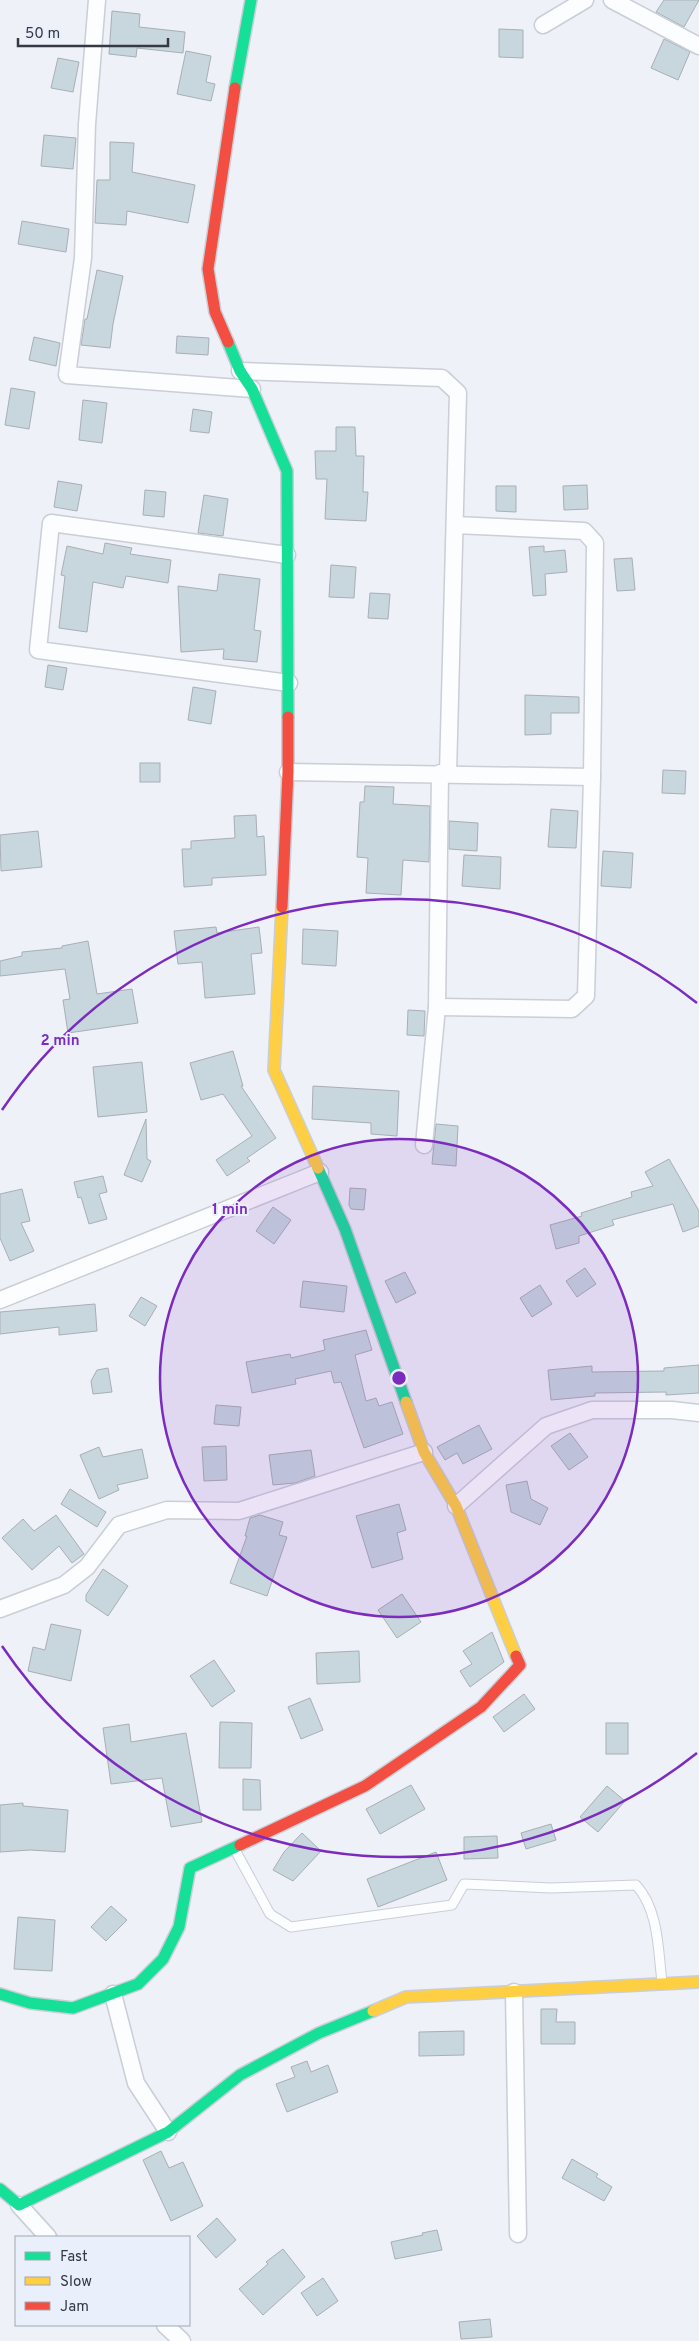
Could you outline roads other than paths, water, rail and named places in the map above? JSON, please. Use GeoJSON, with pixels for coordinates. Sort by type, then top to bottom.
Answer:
{"type":"FeatureCollection","features":[{"type":"Feature","properties":{"kind":"street"},"geometry":{"type":"LineString","coordinates":[[96,0],[87,124],[83,258],[67,375],[252,389]]}},
{"type":"Feature","properties":{"kind":"street"},"geometry":{"type":"LineString","coordinates":[[0,1994],[30,2004],[73,2008],[138,1984],[163,1960],[179,1927],[190,1868],[365,1786],[481,1707],[520,1665],[456,1506],[424,1452],[345,1229],[274,1070],[288,772],[287,471],[252,389],[240,371],[215,312],[208,269],[236,82],[251,0]]}},
{"type":"Feature","properties":{"kind":"street"},"geometry":{"type":"LineString","coordinates":[[543,25],[585,0]]}},
{"type":"Feature","properties":{"kind":"street"},"geometry":{"type":"LineString","coordinates":[[612,0],[699,46]]}},
{"type":"Feature","properties":{"kind":"street"},"geometry":{"type":"LineString","coordinates":[[240,371],[442,378],[458,393],[455,525],[444,773],[437,1007],[424,1146]]}},
{"type":"Feature","properties":{"kind":"street"},"geometry":{"type":"LineString","coordinates":[[287,554],[51,523],[38,650],[289,683]]}},
{"type":"Feature","properties":{"kind":"street"},"geometry":{"type":"LineString","coordinates":[[437,1007],[572,1009],[586,996],[592,777],[595,543],[584,531],[455,525]]}},
{"type":"Feature","properties":{"kind":"street"},"geometry":{"type":"LineString","coordinates":[[288,772],[444,773],[592,777]]}},
{"type":"Feature","properties":{"kind":"street"},"geometry":{"type":"LineString","coordinates":[[0,1300],[320,1172]]}},
{"type":"Feature","properties":{"kind":"street"},"geometry":{"type":"LineString","coordinates":[[456,1506],[546,1426],[592,1410],[672,1410],[699,1413]]}},
{"type":"Feature","properties":{"kind":"street"},"geometry":{"type":"LineString","coordinates":[[0,1609],[64,1585],[87,1566],[119,1525],[167,1510],[239,1511],[424,1452]]}},
{"type":"Feature","properties":{"kind":"street"},"geometry":{"type":"LineString","coordinates":[[19,2205],[168,2132],[240,2076],[319,2033],[406,1997],[662,1982],[699,1982]]}},
{"type":"Feature","properties":{"kind":"street"},"geometry":{"type":"LineString","coordinates":[[514,1992],[518,2234]]}},
{"type":"Feature","properties":{"kind":"street"},"geometry":{"type":"LineString","coordinates":[[113,1994],[136,2082],[168,2132]]}},
{"type":"Feature","properties":{"kind":"street"},"geometry":{"type":"LineString","coordinates":[[0,2189],[19,2205],[47,2236]]}},
{"type":"Feature","properties":{"kind":"street"},"geometry":{"type":"LineString","coordinates":[[166,2326],[182,2341]]}},
{"type":"Feature","properties":{"kind":"lane"},"geometry":{"type":"LineString","coordinates":[[234,1848],[270,1914],[291,1927],[452,1905],[464,1884],[551,1888],[636,1885],[646,1896],[652,1910],[662,1982]]}}]}
